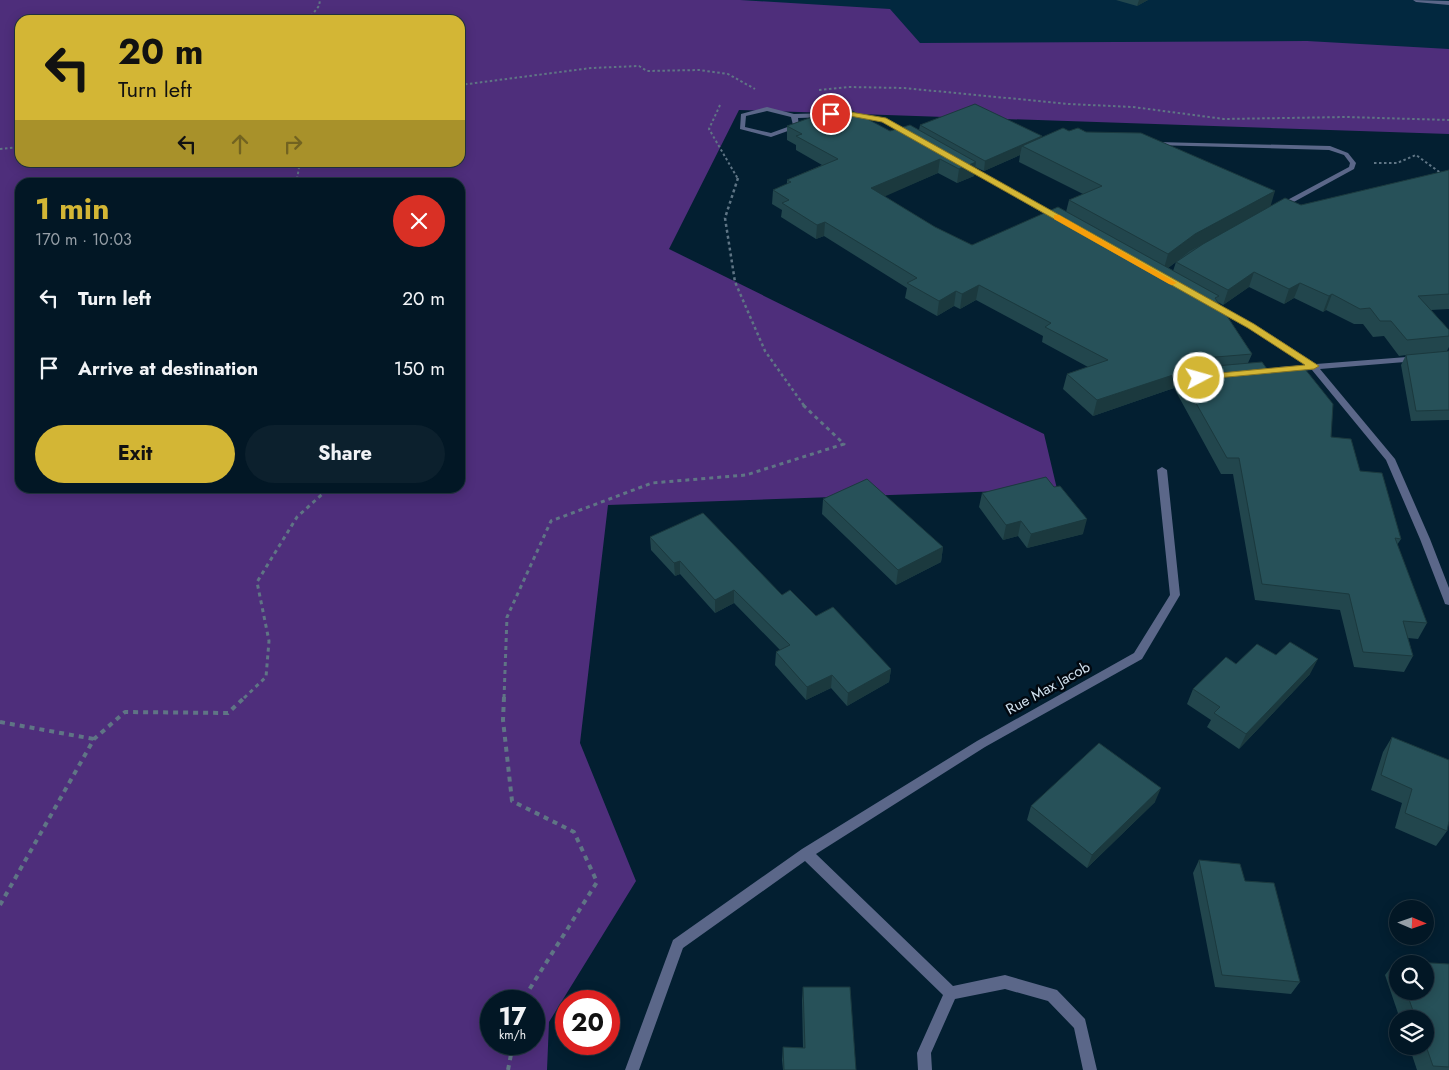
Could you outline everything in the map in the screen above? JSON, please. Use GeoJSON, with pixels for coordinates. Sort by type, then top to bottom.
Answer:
{"type":"FeatureCollection","features":[{"type":"Feature","properties":{"kind":"street"},"geometry":{"type":"LineString","coordinates":[[1416,0],[1449,3]]}},
{"type":"Feature","properties":{"kind":"street"},"geometry":{"type":"LineString","coordinates":[[794,116],[797,126],[771,135],[742,128],[743,115],[767,109],[794,116],[850,114],[884,120],[917,139]]}},
{"type":"Feature","properties":{"kind":"street"},"geometry":{"type":"LineString","coordinates":[[1147,144],[1330,148],[1346,154],[1353,163],[1352,168],[1270,213]]}},
{"type":"Feature","properties":{"kind":"street"},"geometry":{"type":"LineString","coordinates":[[959,162],[1061,220]]}},
{"type":"Feature","properties":{"kind":"street"},"geometry":{"type":"LineString","coordinates":[[1203,300],[1251,326],[1314,366],[1390,460],[1425,539],[1449,601]]}},
{"type":"Feature","properties":{"kind":"street"},"geometry":{"type":"LineString","coordinates":[[1266,371],[1430,358]]}},
{"type":"Feature","properties":{"kind":"street","name":"Rue Max Jacob"},"geometry":{"type":"LineString","coordinates":[[632,1070],[678,944],[806,853],[981,744],[1138,656],[1175,595],[1162,470]]}},
{"type":"Feature","properties":{"kind":"street"},"geometry":{"type":"LineString","coordinates":[[806,853],[951,993]]}},
{"type":"Feature","properties":{"kind":"street"},"geometry":{"type":"LineString","coordinates":[[951,993],[1005,982],[1052,995],[1080,1024],[1090,1070]]}},
{"type":"Feature","properties":{"kind":"street"},"geometry":{"type":"LineString","coordinates":[[925,1070],[924,1052],[951,993]]}},
{"type":"Feature","properties":{"kind":"path"},"geometry":{"type":"LineString","coordinates":[[312,15],[320,0]]}},
{"type":"Feature","properties":{"kind":"path"},"geometry":{"type":"LineString","coordinates":[[465,83],[591,68],[639,66],[647,71],[699,70],[728,74],[758,90]]}},
{"type":"Feature","properties":{"kind":"path"},"geometry":{"type":"LineString","coordinates":[[848,87],[904,88],[1069,104],[1133,107],[1224,119],[1346,117],[1449,120]]}},
{"type":"Feature","properties":{"kind":"path"},"geometry":{"type":"LineString","coordinates":[[529,990],[597,882],[574,832],[512,801],[503,720],[507,618],[551,521],[652,484],[746,475],[844,444],[803,405],[765,351],[735,282],[725,218],[738,178],[709,129],[722,101]]}},
{"type":"Feature","properties":{"kind":"path"},"geometry":{"type":"LineString","coordinates":[[0,149],[15,148]]}},
{"type":"Feature","properties":{"kind":"path"},"geometry":{"type":"LineString","coordinates":[[1353,163],[1397,163],[1416,155],[1449,180]]}},
{"type":"Feature","properties":{"kind":"path"},"geometry":{"type":"LineString","coordinates":[[0,905],[94,739],[125,712],[228,713],[266,677],[269,641],[257,582],[297,517],[323,493]]}},
{"type":"Feature","properties":{"kind":"path"},"geometry":{"type":"LineString","coordinates":[[0,722],[94,739]]}},
{"type":"Feature","properties":{"kind":"path"},"geometry":{"type":"LineString","coordinates":[[508,1070],[511,1055]]}},
{"type":"Feature","properties":{"kind":"shaded area"},"geometry":{"type":"Polygon","coordinates":[[[0,0],[740,0],[890,9],[920,43],[1307,41],[1449,49],[1449,134],[739,110],[669,249],[1044,434],[1057,489],[608,505],[580,743],[636,881],[569,990],[555,990],[555,1012],[549,1022],[547,1070],[0,1070],[0,0]]]}},
{"type":"Feature","properties":{"kind":"shaded area"},"geometry":{"type":"Polygon","coordinates":[[[328,0],[1449,0],[1449,120],[465,21],[465,15],[320,15],[328,0]]]}},
{"type":"Feature","properties":{"kind":"building"},"geometry":{"type":"Polygon","coordinates":[[[975,104],[1042,136],[985,161],[920,125],[975,104]]]}},
{"type":"Feature","properties":{"kind":"building"},"geometry":{"type":"Polygon","coordinates":[[[843,106],[890,131],[910,125],[976,162],[959,169],[940,159],[871,188],[935,227],[972,245],[1058,207],[1219,296],[1215,298],[1252,354],[1204,358],[1198,362],[1203,367],[1262,362],[1267,369],[1305,369],[1333,404],[1331,437],[1351,439],[1360,471],[1382,473],[1401,539],[1395,538],[1427,623],[1403,621],[1413,656],[1363,652],[1349,594],[1262,584],[1239,458],[1227,458],[1179,373],[1097,400],[1067,374],[1108,360],[1045,327],[1051,323],[979,285],[962,294],[956,291],[939,301],[907,283],[917,278],[825,222],[817,225],[782,203],[789,200],[773,190],[791,182],[787,180],[838,159],[796,136],[802,134],[787,126],[843,106]]]}},
{"type":"Feature","properties":{"kind":"building"},"geometry":{"type":"Polygon","coordinates":[[[1063,128],[1069,131],[1078,128],[1086,132],[1141,133],[1275,191],[1195,234],[1168,254],[1069,200],[1102,186],[1022,146],[1063,128]]]}},
{"type":"Feature","properties":{"kind":"building"},"geometry":{"type":"Polygon","coordinates":[[[1449,170],[1449,294],[1418,296],[1449,330],[1449,336],[1407,340],[1391,321],[1380,321],[1370,308],[1360,309],[1332,294],[1329,296],[1300,283],[1289,289],[1254,272],[1228,290],[1176,262],[1203,244],[1285,198],[1301,205],[1449,170]]]}},
{"type":"Feature","properties":{"kind":"building"},"geometry":{"type":"Polygon","coordinates":[[[1449,351],[1449,410],[1416,411],[1406,355],[1449,351]]]}},
{"type":"Feature","properties":{"kind":"building"},"geometry":{"type":"Polygon","coordinates":[[[1046,477],[1054,487],[1060,486],[1087,519],[1031,534],[1021,521],[1006,525],[982,493],[1046,477]]]}},
{"type":"Feature","properties":{"kind":"building"},"geometry":{"type":"Polygon","coordinates":[[[867,479],[943,547],[898,570],[823,499],[867,479]]]}},
{"type":"Feature","properties":{"kind":"building"},"geometry":{"type":"Polygon","coordinates":[[[703,513],[782,595],[790,590],[816,616],[833,607],[891,669],[848,693],[832,675],[807,687],[776,652],[790,645],[734,590],[715,600],[680,561],[674,563],[650,537],[703,513]]]}},
{"type":"Feature","properties":{"kind":"building"},"geometry":{"type":"Polygon","coordinates":[[[1290,642],[1318,659],[1246,734],[1214,713],[1220,707],[1193,689],[1226,657],[1236,664],[1257,644],[1276,655],[1290,642]]]}},
{"type":"Feature","properties":{"kind":"building"},"geometry":{"type":"Polygon","coordinates":[[[1392,737],[1449,760],[1449,821],[1447,831],[1405,813],[1412,789],[1381,775],[1392,737]]]}},
{"type":"Feature","properties":{"kind":"building"},"geometry":{"type":"Polygon","coordinates":[[[1099,743],[1161,788],[1092,855],[1031,806],[1099,743]]]}},
{"type":"Feature","properties":{"kind":"building"},"geometry":{"type":"Polygon","coordinates":[[[1199,860],[1240,864],[1245,881],[1274,883],[1300,982],[1222,975],[1199,860]]]}},
{"type":"Feature","properties":{"kind":"building"},"geometry":{"type":"Polygon","coordinates":[[[1434,963],[1449,964],[1449,1067],[1433,1066],[1429,1055],[1434,1055],[1434,1010],[1413,1010],[1409,1000],[1434,1000],[1434,963]]]}},
{"type":"Feature","properties":{"kind":"building"},"geometry":{"type":"Polygon","coordinates":[[[803,987],[850,987],[856,1070],[784,1070],[783,1047],[805,1048],[803,987]]]}},
{"type":"Feature","properties":{"kind":"slow traffic"},"geometry":{"type":"LineString","coordinates":[[1056,217],[1172,283]]}},
{"type":"Feature","properties":{"kind":"route"},"geometry":{"type":"LineString","coordinates":[[831,114],[850,114],[884,120],[1251,326],[1314,366],[1199,378]]}}]}
